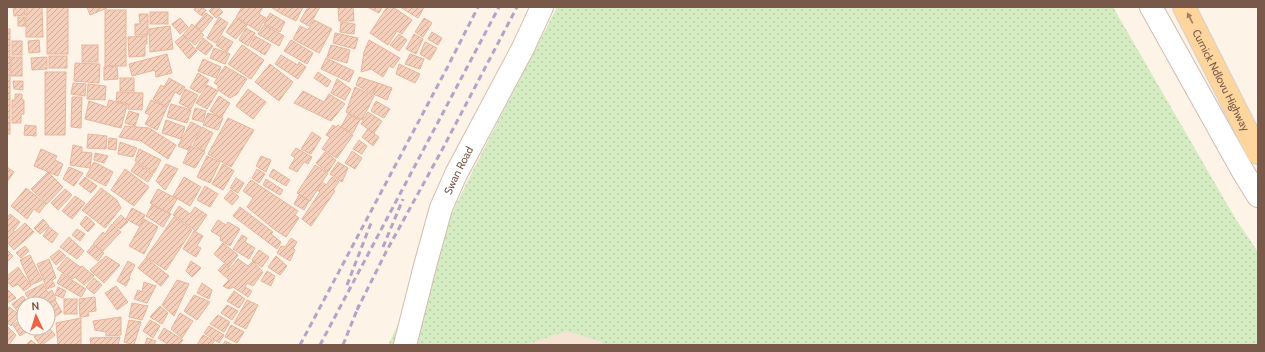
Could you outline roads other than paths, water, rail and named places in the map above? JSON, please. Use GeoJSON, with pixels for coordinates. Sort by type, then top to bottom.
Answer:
{"type":"FeatureCollection","features":[{"type":"Feature","properties":{"kind":"main road","name":"Curnick Ndlovu Highway"},"geometry":{"type":"LineString","coordinates":[[1184,7],[1258,153]]}},
{"type":"Feature","properties":{"kind":"street","name":"Swan Road"},"geometry":{"type":"LineString","coordinates":[[405,345],[441,208],[456,174],[523,48],[542,7]]}},
{"type":"Feature","properties":{"kind":"street"},"geometry":{"type":"LineString","coordinates":[[1151,7],[1258,196]]}},
{"type":"Feature","properties":{"kind":"railway"},"geometry":{"type":"LineString","coordinates":[[300,345],[478,7]]}},
{"type":"Feature","properties":{"kind":"railway"},"geometry":{"type":"LineString","coordinates":[[320,345],[499,7]]}},
{"type":"Feature","properties":{"kind":"railway"},"geometry":{"type":"LineString","coordinates":[[357,310],[387,250],[442,150],[517,7]]}},
{"type":"Feature","properties":{"kind":"railway"},"geometry":{"type":"LineString","coordinates":[[383,247],[403,199]]}},
{"type":"Feature","properties":{"kind":"railway"},"geometry":{"type":"LineString","coordinates":[[347,285],[371,223]]}},
{"type":"Feature","properties":{"kind":"railway"},"geometry":{"type":"LineString","coordinates":[[343,345],[359,305]]}}]}
